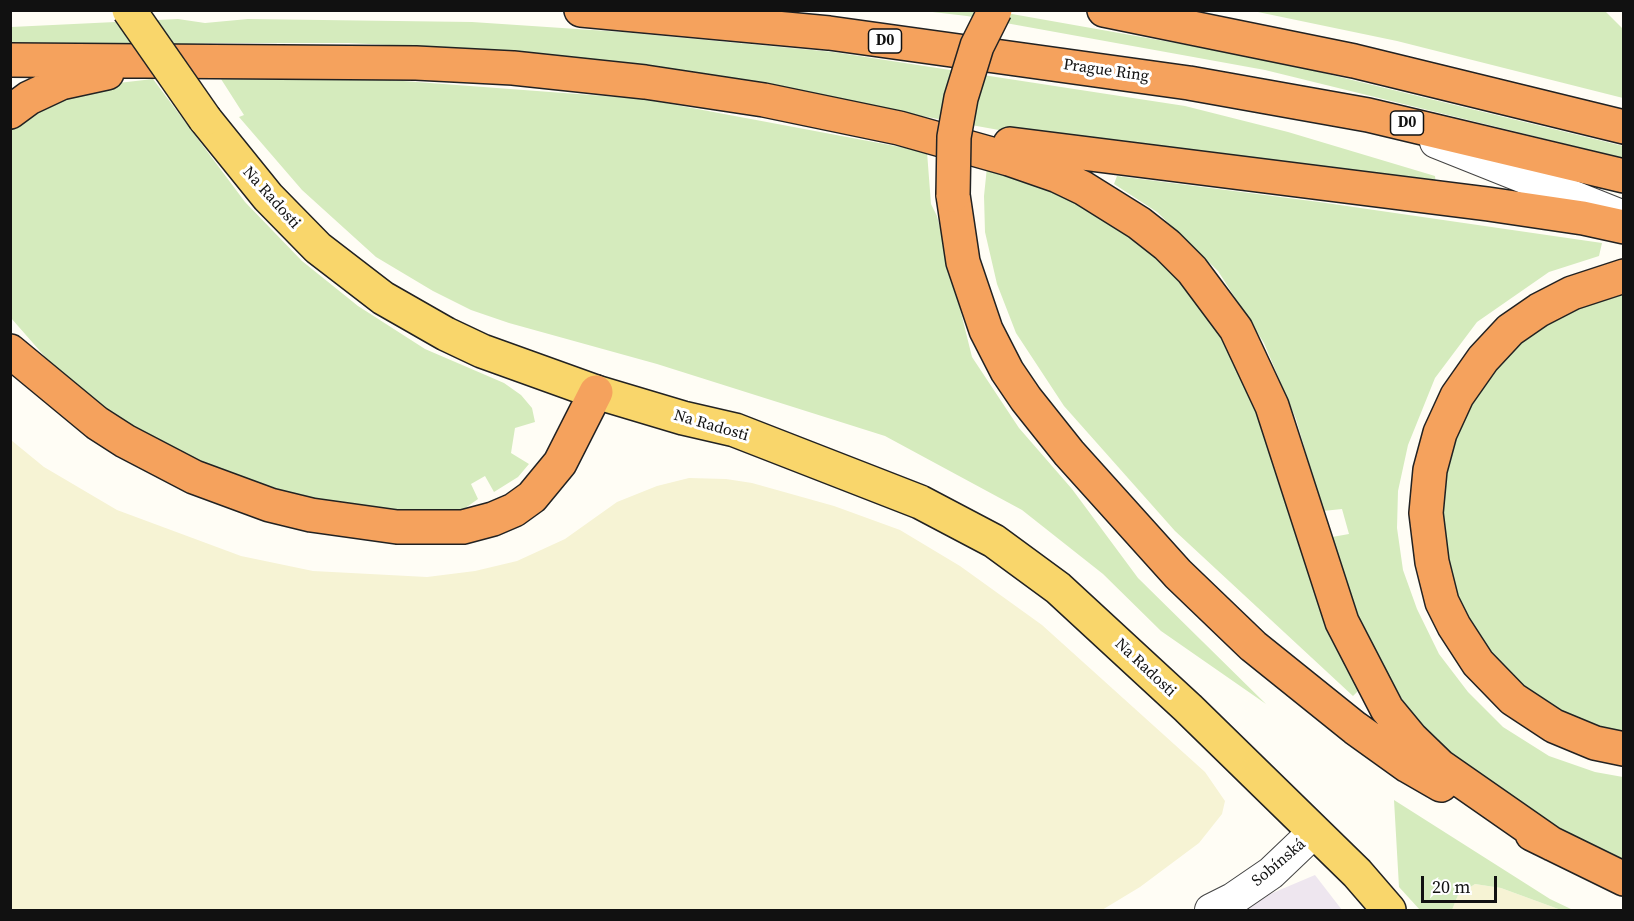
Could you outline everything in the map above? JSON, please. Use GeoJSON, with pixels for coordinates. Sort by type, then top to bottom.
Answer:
{"type":"FeatureCollection","features":[{"type":"Feature","properties":{"kind":"highway","name":"Prague Ring"},"geometry":{"type":"LineString","coordinates":[[581,10],[762,26],[951,49],[1189,83],[1368,115],[1623,176]]}},
{"type":"Feature","properties":{"kind":"highway"},"geometry":{"type":"LineString","coordinates":[[995,10],[977,46],[961,98],[954,137],[953,195],[963,262],[977,307],[995,349],[1026,399],[1126,519],[1222,616],[1320,702],[1408,766],[1492,814],[1623,879]]}},
{"type":"Feature","properties":{"kind":"highway"},"geometry":{"type":"LineString","coordinates":[[1104,10],[1354,61],[1623,127]]}},
{"type":"Feature","properties":{"kind":"highway"},"geometry":{"type":"LineString","coordinates":[[10,60],[416,63],[568,73],[764,100],[899,128],[1133,161],[1476,202],[1583,218],[1623,227]]}},
{"type":"Feature","properties":{"kind":"highway"},"geometry":{"type":"LineString","coordinates":[[10,112],[43,91],[78,78],[205,60]]}},
{"type":"Feature","properties":{"kind":"highway"},"geometry":{"type":"LineString","coordinates":[[899,128],[1009,159],[1058,176],[1110,203],[1140,223],[1192,270],[1236,329],[1256,368],[1272,406],[1342,622],[1367,675],[1388,709],[1412,738],[1440,766],[1552,844]]}},
{"type":"Feature","properties":{"kind":"highway"},"geometry":{"type":"LineString","coordinates":[[1623,276],[1572,293],[1539,310],[1510,330],[1483,359],[1457,396],[1437,442],[1426,490],[1426,513],[1432,562],[1442,602],[1454,626],[1478,663],[1513,699],[1554,726],[1595,743],[1623,749]]}},
{"type":"Feature","properties":{"kind":"highway"},"geometry":{"type":"LineString","coordinates":[[10,338],[71,403]]}},
{"type":"Feature","properties":{"kind":"highway"},"geometry":{"type":"LineString","coordinates":[[10,351],[71,403],[124,441],[159,460],[212,484],[260,501],[354,523],[397,527],[447,528],[493,519],[532,497],[560,464],[596,392]]}},
{"type":"Feature","properties":{"kind":"main road","name":"Na Radosti"},"geometry":{"type":"LineString","coordinates":[[129,10],[205,119],[268,197],[318,248],[383,298],[446,334],[482,351],[596,392],[683,418],[735,430],[920,502],[994,541],[1058,588],[1188,708],[1357,873],[1389,910]]}},
{"type":"Feature","properties":{"kind":"street"},"geometry":{"type":"LineString","coordinates":[[1368,115],[1623,217]]}},
{"type":"Feature","properties":{"kind":"street","name":"Sobínská"},"geometry":{"type":"LineString","coordinates":[[1211,910],[1233,899],[1271,873],[1314,832]]}},
{"type":"Feature","properties":{"kind":"shaded area"},"geometry":{"type":"Polygon","coordinates":[[[11,440],[44,467],[117,510],[241,556],[313,571],[427,577],[475,571],[517,561],[565,539],[617,502],[657,486],[689,478],[726,479],[752,483],[834,506],[900,530],[960,566],[1042,625],[1205,772],[1225,801],[1222,814],[1199,843],[1140,887],[1102,910],[11,910],[11,440]]]}},
{"type":"Feature","properties":{"kind":"shaded area"},"geometry":{"type":"Polygon","coordinates":[[[1315,875],[1342,910],[1236,910],[1256,900],[1315,875]]]}},
{"type":"Feature","properties":{"kind":"shaded area"},"geometry":{"type":"Polygon","coordinates":[[[1475,884],[1501,888],[1561,910],[1452,910],[1458,895],[1475,884]]]}},
{"type":"Feature","properties":{"kind":"green space"},"geometry":{"type":"Polygon","coordinates":[[[924,11],[995,11],[1266,59],[1623,146],[1623,158],[1265,70],[967,16],[924,11]]]}},
{"type":"Feature","properties":{"kind":"green space"},"geometry":{"type":"Polygon","coordinates":[[[1253,11],[1605,11],[1623,29],[1623,98],[1397,41],[1253,11]]]}},
{"type":"Feature","properties":{"kind":"green space"},"geometry":{"type":"Polygon","coordinates":[[[178,19],[205,23],[248,19],[472,22],[622,32],[833,52],[1185,106],[1288,132],[1435,176],[1436,185],[1076,144],[646,66],[473,49],[348,43],[215,43],[11,50],[11,27],[178,19]]]}},
{"type":"Feature","properties":{"kind":"green space"},"geometry":{"type":"Polygon","coordinates":[[[363,78],[644,99],[927,152],[931,204],[937,216],[972,357],[1019,428],[1072,489],[1138,578],[1266,704],[1161,631],[1103,574],[1022,510],[885,436],[657,364],[509,323],[471,310],[433,291],[376,257],[302,190],[239,117],[244,115],[221,79],[363,78]]]}},
{"type":"Feature","properties":{"kind":"green space"},"geometry":{"type":"Polygon","coordinates":[[[153,79],[245,202],[302,261],[358,306],[425,349],[504,383],[521,395],[532,408],[535,422],[515,428],[511,453],[529,464],[518,477],[494,492],[485,476],[471,484],[478,499],[464,509],[433,513],[329,505],[228,473],[161,445],[107,410],[54,367],[11,318],[10,132],[31,113],[67,92],[101,85],[153,79]]]}},
{"type":"Feature","properties":{"kind":"green space"},"geometry":{"type":"Polygon","coordinates":[[[987,167],[1045,186],[1087,206],[1140,239],[1179,277],[1213,320],[1250,391],[1360,689],[1353,696],[1175,531],[1064,406],[1016,333],[997,284],[985,232],[984,196],[987,167]]]}},
{"type":"Feature","properties":{"kind":"green space"},"geometry":{"type":"Polygon","coordinates":[[[1117,176],[1319,202],[1602,243],[1599,256],[1549,272],[1477,322],[1435,378],[1408,445],[1398,491],[1397,528],[1403,570],[1417,609],[1439,654],[1468,692],[1503,727],[1549,756],[1595,772],[1623,777],[1623,862],[1503,797],[1464,768],[1427,732],[1402,699],[1373,649],[1350,596],[1332,537],[1349,534],[1342,509],[1323,511],[1296,419],[1264,343],[1218,271],[1157,212],[1114,184],[1117,176]]]}},
{"type":"Feature","properties":{"kind":"green space"},"geometry":{"type":"Polygon","coordinates":[[[1623,287],[1623,736],[1554,713],[1502,672],[1448,586],[1436,502],[1457,418],[1499,356],[1572,304],[1623,287]]]}},
{"type":"Feature","properties":{"kind":"green space"},"geometry":{"type":"Polygon","coordinates":[[[1394,800],[1550,899],[1573,910],[1561,910],[1501,888],[1475,884],[1458,895],[1452,910],[1420,910],[1399,887],[1394,800]]]}}]}
